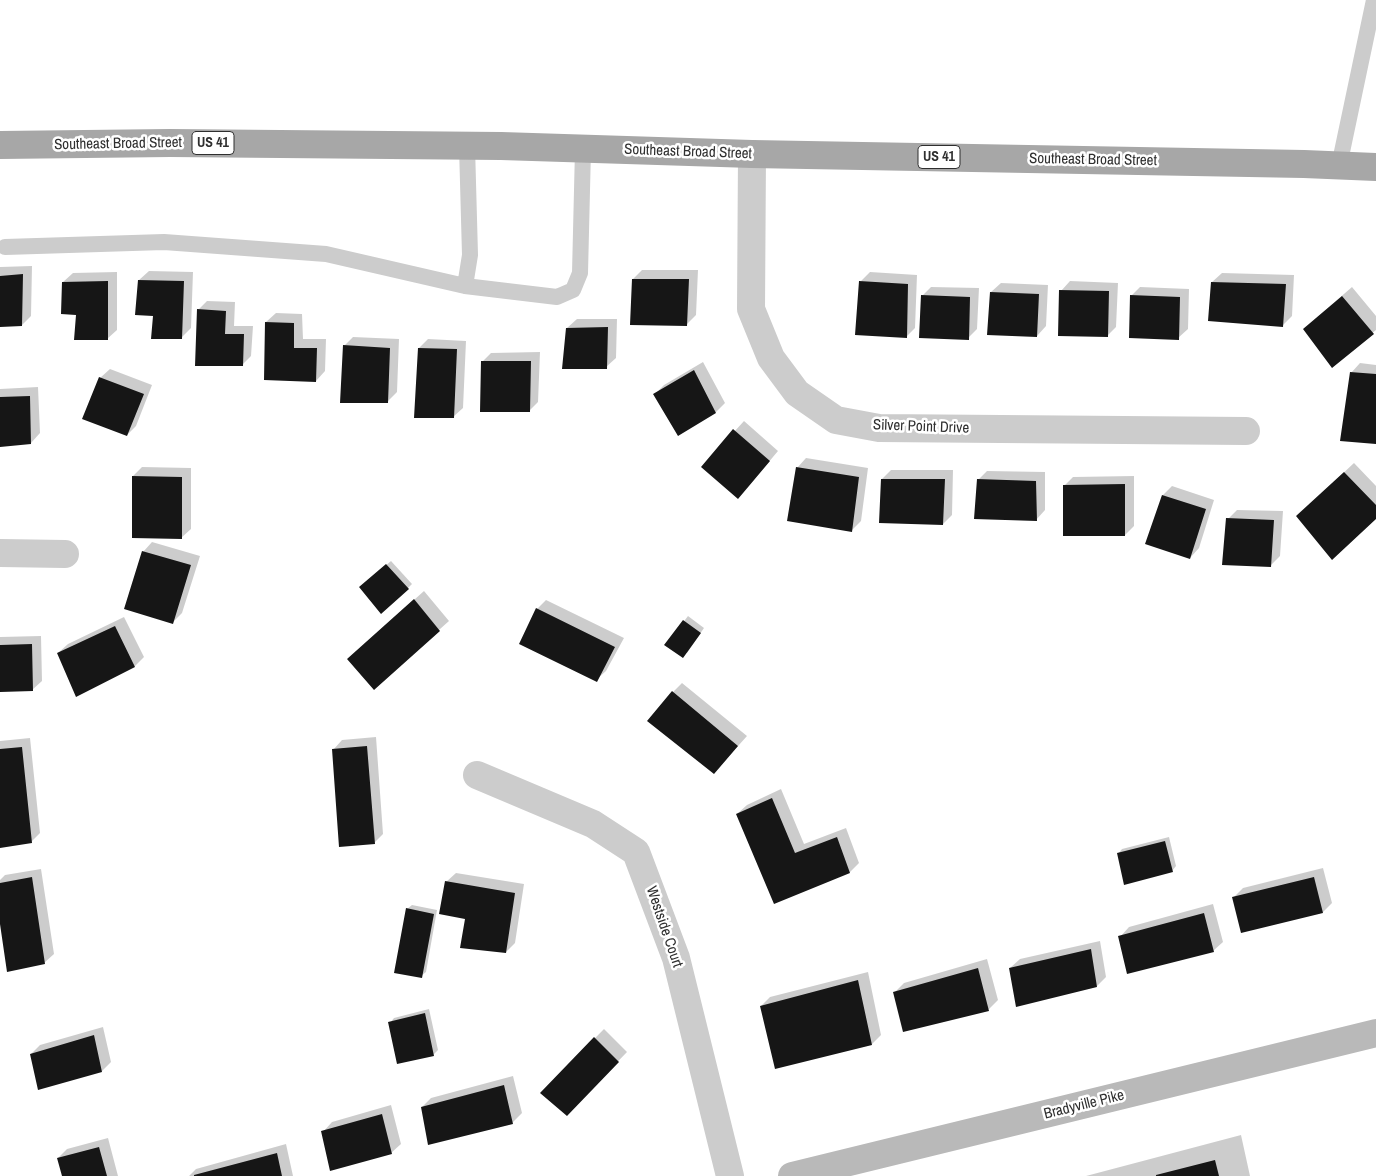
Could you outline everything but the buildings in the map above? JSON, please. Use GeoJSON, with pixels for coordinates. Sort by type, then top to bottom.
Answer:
{"type":"FeatureCollection","features":[{"type":"Feature","properties":{"kind":"main road","name":"Southeast Broad Street"},"geometry":{"type":"LineString","coordinates":[[0,145],[170,143],[467,146],[1376,167]]}},
{"type":"Feature","properties":{"kind":"main road","name":"Bradyville Pike"},"geometry":{"type":"LineString","coordinates":[[792,1176],[1376,1033]]}},
{"type":"Feature","properties":{"kind":"street","name":"Silver Point Drive"},"geometry":{"type":"LineString","coordinates":[[752,154],[751,309],[771,358],[797,394],[836,420],[880,428],[1246,431]]}},
{"type":"Feature","properties":{"kind":"street"},"geometry":{"type":"LineString","coordinates":[[0,553],[64,554]]}},
{"type":"Feature","properties":{"kind":"street","name":"Westside Court"},"geometry":{"type":"LineString","coordinates":[[477,775],[593,824],[636,852],[676,958],[730,1176]]}},
{"type":"Feature","properties":{"kind":"lane"},"geometry":{"type":"LineString","coordinates":[[1339,166],[1374,0]]}},
{"type":"Feature","properties":{"kind":"lane"},"geometry":{"type":"LineString","coordinates":[[466,286],[470,255],[467,146]]}},
{"type":"Feature","properties":{"kind":"lane"},"geometry":{"type":"LineString","coordinates":[[5,247],[164,242],[326,254],[466,286],[557,297],[573,290],[580,273],[584,149]]}}]}
